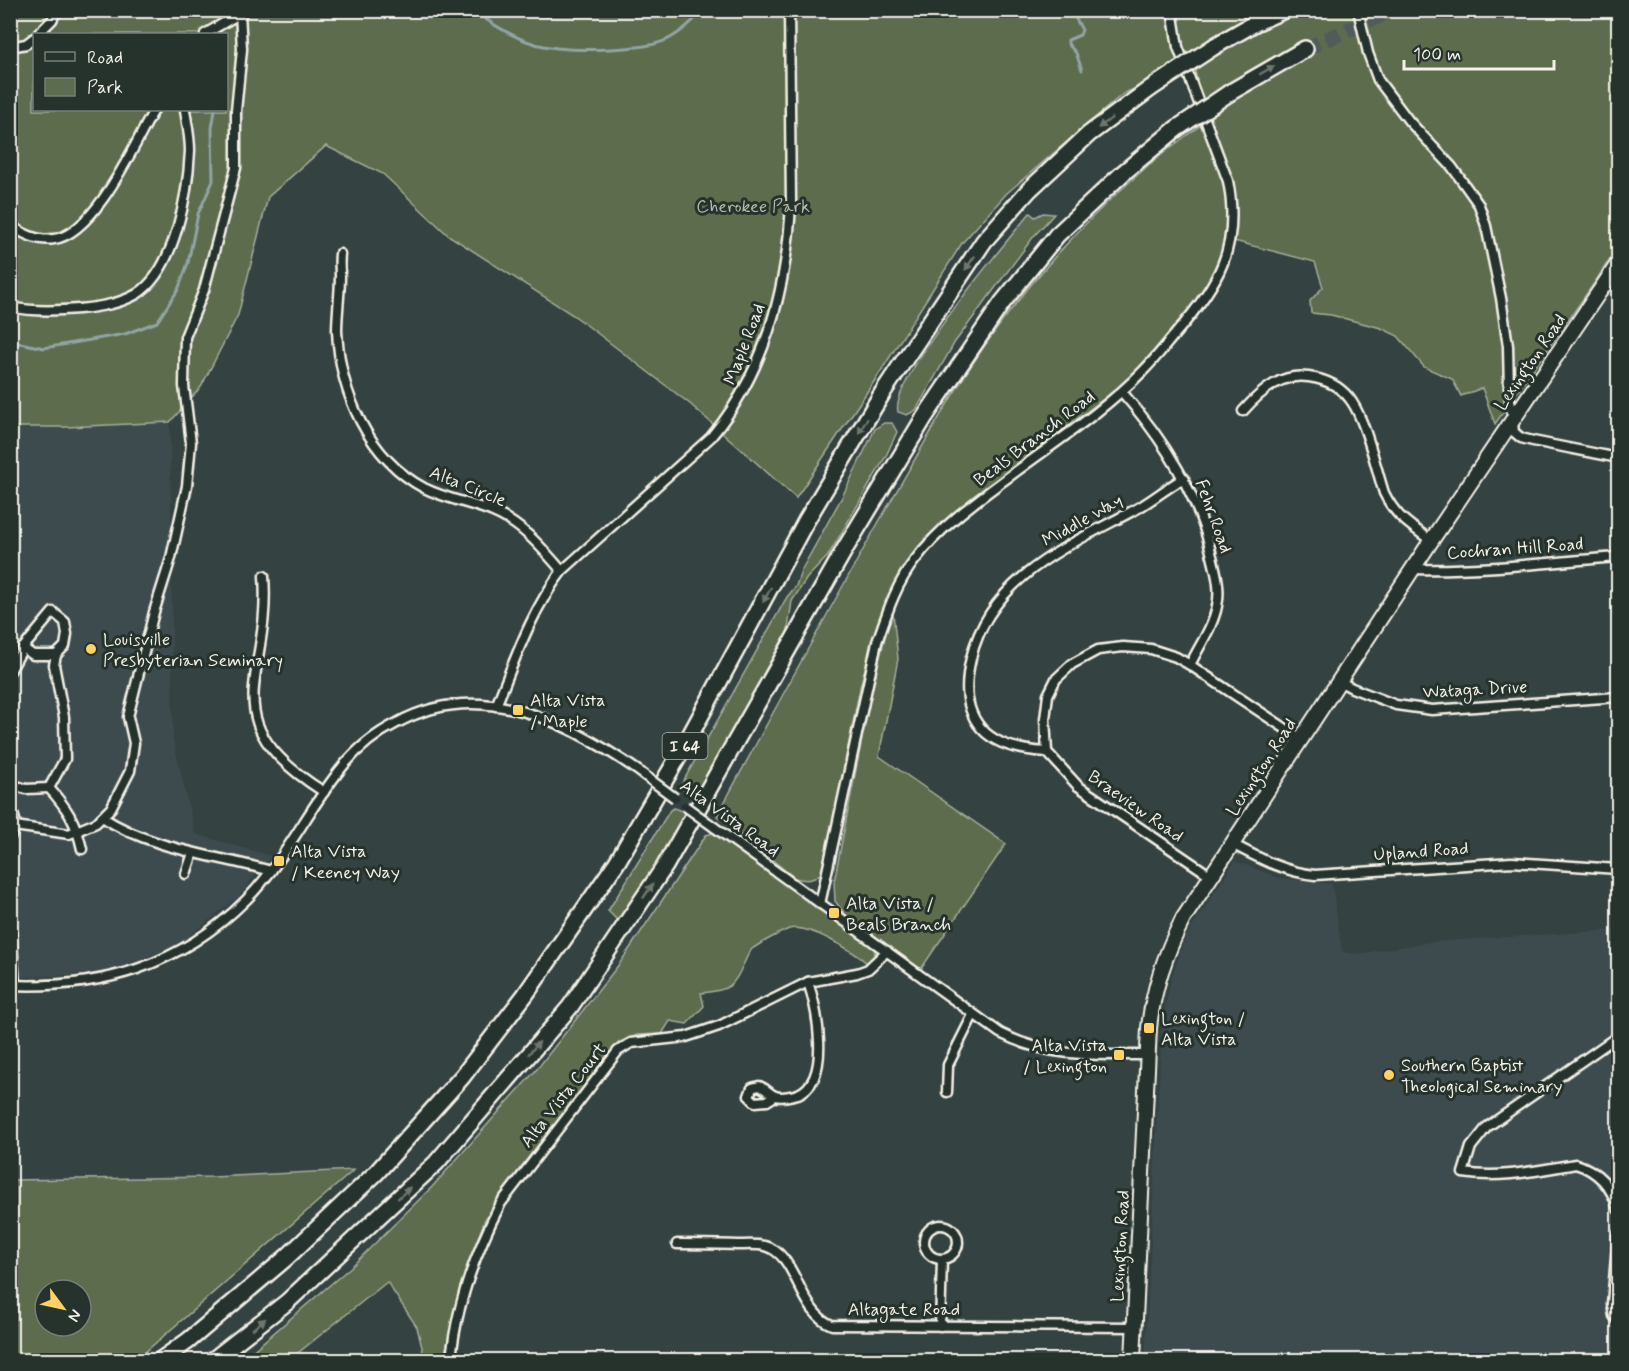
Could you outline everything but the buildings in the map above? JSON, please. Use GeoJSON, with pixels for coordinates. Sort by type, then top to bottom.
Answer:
{"type":"FeatureCollection","features":[{"type":"Feature","properties":{"kind":"highway","name":"I 64"},"geometry":{"type":"LineString","coordinates":[[161,1360],[188,1341],[286,1258],[376,1173],[462,1077],[518,1004],[617,862],[680,754],[806,521],[883,392],[984,241],[1029,190],[1089,134],[1151,88],[1215,46],[1255,23],[1284,10]]}},
{"type":"Feature","properties":{"kind":"highway","name":"I 64"},"geometry":{"type":"LineString","coordinates":[[213,1360],[287,1302],[436,1163],[570,1007],[665,866],[846,547],[924,418],[1002,303],[1057,235],[1123,173],[1176,129],[1229,93],[1305,49]]}},
{"type":"Feature","properties":{"kind":"main road","name":"Lexington Road"},"geometry":{"type":"LineString","coordinates":[[1133,1360],[1150,1015],[1168,947],[1182,919],[1431,541],[1618,264]]}},
{"type":"Feature","properties":{"kind":"street"},"geometry":{"type":"LineString","coordinates":[[39,33],[52,21],[57,10]]}},
{"type":"Feature","properties":{"kind":"street","name":"Maple Road"},"geometry":{"type":"LineString","coordinates":[[496,706],[534,616],[548,589],[562,571],[711,438],[727,418],[754,371],[768,336],[777,304],[790,229],[789,10]]}},
{"type":"Feature","properties":{"kind":"street","name":"Beals Branch Road"},"geometry":{"type":"LineString","coordinates":[[820,904],[877,642],[889,605],[902,578],[915,559],[949,525],[1122,392],[1194,313],[1225,260],[1233,222],[1228,181],[1178,47],[1172,10]]}},
{"type":"Feature","properties":{"kind":"street"},"geometry":{"type":"LineString","coordinates":[[1358,10],[1368,53],[1378,80],[1409,122],[1452,167],[1479,205],[1486,226],[1501,298],[1508,346],[1509,391],[1514,432],[1521,438],[1618,458]]}},
{"type":"Feature","properties":{"kind":"street"},"geometry":{"type":"LineString","coordinates":[[15,826],[69,834],[96,823],[111,808],[130,771],[134,743],[128,717],[154,612],[171,558],[187,486],[190,443],[184,386],[184,338],[204,290],[236,168],[236,123],[242,49],[240,12],[208,33]]}},
{"type":"Feature","properties":{"kind":"street"},"geometry":{"type":"LineString","coordinates":[[10,47],[26,44],[33,39]]}},
{"type":"Feature","properties":{"kind":"street"},"geometry":{"type":"LineString","coordinates":[[10,225],[28,235],[47,240],[66,236],[79,227],[109,189],[153,111]]}},
{"type":"Feature","properties":{"kind":"street"},"geometry":{"type":"LineString","coordinates":[[10,307],[52,311],[114,304],[138,293],[158,274],[171,250],[182,208],[190,149],[185,111]]}},
{"type":"Feature","properties":{"kind":"street","name":"Alta Circle"},"geometry":{"type":"LineString","coordinates":[[340,254],[337,320],[339,349],[354,409],[368,435],[388,460],[424,487],[496,513],[511,521],[540,546],[562,571]]}},
{"type":"Feature","properties":{"kind":"street"},"geometry":{"type":"LineString","coordinates":[[1243,411],[1264,390],[1292,378],[1316,378],[1338,389],[1351,402],[1358,414],[1390,505],[1402,520],[1431,541]]}},
{"type":"Feature","properties":{"kind":"street","name":"Fehr Road"},"geometry":{"type":"LineString","coordinates":[[1122,392],[1164,444],[1184,478],[1211,548],[1218,578],[1219,595],[1216,614],[1190,665]]}},
{"type":"Feature","properties":{"kind":"street","name":"Middle Way"},"geometry":{"type":"LineString","coordinates":[[1047,752],[1014,748],[999,742],[981,728],[972,713],[966,690],[969,668],[982,625],[1005,594],[1049,556],[1143,504],[1184,478]]}},
{"type":"Feature","properties":{"kind":"street","name":"Cochran Hill Road"},"geometry":{"type":"LineString","coordinates":[[1413,569],[1445,570],[1529,566],[1618,557]]}},
{"type":"Feature","properties":{"kind":"street"},"geometry":{"type":"LineString","coordinates":[[264,576],[265,606],[253,688],[256,718],[264,736],[281,760],[324,792]]}},
{"type":"Feature","properties":{"kind":"street"},"geometry":{"type":"LineString","coordinates":[[10,670],[23,648],[53,612],[65,622],[67,634],[65,646],[56,655],[54,665],[64,717],[64,759],[49,788]]}},
{"type":"Feature","properties":{"kind":"street"},"geometry":{"type":"LineString","coordinates":[[1047,752],[1045,719],[1048,695],[1056,679],[1072,664],[1089,654],[1123,647],[1151,649],[1176,657],[1301,740]]}},
{"type":"Feature","properties":{"kind":"street"},"geometry":{"type":"LineString","coordinates":[[23,648],[33,655],[56,655]]}},
{"type":"Feature","properties":{"kind":"street","name":"Wataga Drive"},"geometry":{"type":"LineString","coordinates":[[1339,681],[1396,705],[1432,710],[1618,697]]}},
{"type":"Feature","properties":{"kind":"street","name":"Alta Vista Road"},"geometry":{"type":"LineString","coordinates":[[13,985],[51,986],[99,980],[153,964],[205,935],[248,898],[270,871],[344,764],[361,747],[382,730],[406,718],[445,705],[478,703],[524,712],[566,728],[611,752],[973,1015],[1014,1040],[1042,1050],[1071,1054],[1147,1055]]}},
{"type":"Feature","properties":{"kind":"street","name":"Braeview Road"},"geometry":{"type":"LineString","coordinates":[[1047,752],[1078,786],[1211,876]]}},
{"type":"Feature","properties":{"kind":"street"},"geometry":{"type":"LineString","coordinates":[[10,784],[26,789],[49,788]]}},
{"type":"Feature","properties":{"kind":"street"},"geometry":{"type":"LineString","coordinates":[[49,788],[66,807],[78,831],[82,849]]}},
{"type":"Feature","properties":{"kind":"street"},"geometry":{"type":"LineString","coordinates":[[10,809],[15,820],[10,837]]}},
{"type":"Feature","properties":{"kind":"street"},"geometry":{"type":"LineString","coordinates":[[102,817],[162,845],[270,871]]}},
{"type":"Feature","properties":{"kind":"street","name":"Upland Road"},"geometry":{"type":"LineString","coordinates":[[1232,844],[1272,865],[1315,875],[1512,862],[1618,869]]}},
{"type":"Feature","properties":{"kind":"street"},"geometry":{"type":"LineString","coordinates":[[186,873],[193,853]]}},
{"type":"Feature","properties":{"kind":"street"},"geometry":{"type":"LineString","coordinates":[[10,916],[13,985]]}},
{"type":"Feature","properties":{"kind":"street","name":"Alta Vista Court"},"geometry":{"type":"LineString","coordinates":[[451,1360],[453,1342],[465,1295],[488,1229],[501,1203],[618,1051],[631,1043],[686,1037],[719,1026],[808,982],[868,969],[887,951]]}},
{"type":"Feature","properties":{"kind":"street"},"geometry":{"type":"LineString","coordinates":[[775,1096],[786,1096],[804,1091],[813,1081],[818,1069],[816,1012],[808,982]]}},
{"type":"Feature","properties":{"kind":"street"},"geometry":{"type":"LineString","coordinates":[[946,1092],[948,1065],[973,1015]]}},
{"type":"Feature","properties":{"kind":"street"},"geometry":{"type":"LineString","coordinates":[[1618,1036],[1486,1127],[1471,1147],[1463,1173],[1502,1176],[1576,1164],[1586,1167],[1607,1184],[1614,1195],[1618,1209]]}},
{"type":"Feature","properties":{"kind":"street"},"geometry":{"type":"LineString","coordinates":[[942,1225],[952,1229],[958,1239],[958,1245],[952,1255],[942,1260],[931,1257],[924,1243],[931,1228],[942,1225]]}},
{"type":"Feature","properties":{"kind":"street"},"geometry":{"type":"LineString","coordinates":[[1618,1233],[1612,1304],[1614,1316],[1618,1320]]}},
{"type":"Feature","properties":{"kind":"street","name":"Altagate Road"},"geometry":{"type":"LineString","coordinates":[[677,1244],[765,1246],[774,1250],[785,1262],[816,1315],[832,1325],[1134,1327]]}},
{"type":"Feature","properties":{"kind":"street"},"geometry":{"type":"LineString","coordinates":[[940,1326],[942,1260]]}},
{"type":"Feature","properties":{"kind":"shaded area","name":"Louisville Presbyterian Seminary"},"geometry":{"type":"Polygon","coordinates":[[[170,422],[173,739],[195,834],[271,856],[239,896],[177,946],[99,974],[25,977],[11,975],[11,427],[170,422]]]}},
{"type":"Feature","properties":{"kind":"shaded area","name":"Southern Baptist Theological Seminary"},"geometry":{"type":"Polygon","coordinates":[[[1235,861],[1279,878],[1332,884],[1342,952],[1357,954],[1431,942],[1618,930],[1618,1360],[1145,1360],[1162,1023],[1171,979],[1186,937],[1235,861]]]}},
{"type":"Feature","properties":{"kind":"green space","name":"Cherokee Park"},"geometry":{"type":"Polygon","coordinates":[[[11,11],[1618,11],[1618,246],[1495,424],[1482,388],[1461,396],[1452,379],[1424,367],[1398,336],[1381,328],[1331,315],[1311,313],[1310,301],[1323,287],[1315,262],[1230,240],[1229,235],[1206,288],[1156,350],[1123,384],[999,478],[932,534],[893,587],[878,622],[861,683],[823,870],[811,879],[795,878],[717,816],[881,518],[949,401],[1001,323],[1061,250],[1128,183],[1201,125],[1210,144],[1193,61],[1123,94],[1007,193],[962,243],[881,371],[796,498],[690,404],[576,317],[448,235],[383,174],[326,146],[268,197],[238,315],[201,387],[170,422],[11,427],[11,11]]]}},
{"type":"Feature","properties":{"kind":"green space"},"geometry":{"type":"Polygon","coordinates":[[[1030,213],[1035,217],[1043,213],[1054,214],[1034,236],[955,342],[916,410],[907,415],[898,412],[900,396],[911,372],[929,343],[1030,213]]]}},
{"type":"Feature","properties":{"kind":"green space"},"geometry":{"type":"Polygon","coordinates":[[[884,423],[892,423],[897,432],[885,458],[828,556],[807,578],[792,601],[787,635],[699,798],[692,796],[680,787],[787,597],[796,586],[801,571],[843,495],[875,429],[884,423]]]}},
{"type":"Feature","properties":{"kind":"green space"},"geometry":{"type":"Polygon","coordinates":[[[893,613],[898,659],[879,756],[1006,844],[921,969],[845,914],[835,901],[834,882],[871,693],[893,613]]]}},
{"type":"Feature","properties":{"kind":"green space"},"geometry":{"type":"Polygon","coordinates":[[[674,808],[684,812],[687,817],[620,923],[608,911],[670,810],[674,808]]]}},
{"type":"Feature","properties":{"kind":"green space"},"geometry":{"type":"Polygon","coordinates":[[[713,833],[875,949],[874,956],[868,964],[852,952],[819,934],[789,929],[752,949],[737,977],[729,986],[701,993],[704,1006],[687,1024],[670,1021],[662,1034],[637,1035],[619,1042],[525,1162],[485,1219],[464,1277],[443,1360],[425,1360],[417,1327],[387,1282],[289,1360],[242,1360],[352,1266],[432,1187],[537,1069],[620,963],[706,835],[713,833]]]}},
{"type":"Feature","properties":{"kind":"green space"},"geometry":{"type":"Polygon","coordinates":[[[354,1170],[136,1360],[11,1360],[11,1180],[213,1177],[354,1170]]]}},
{"type":"Feature","properties":{"kind":"waterway"},"geometry":{"type":"LineString","coordinates":[[220,10],[220,33]]}},
{"type":"Feature","properties":{"kind":"waterway"},"geometry":{"type":"LineString","coordinates":[[473,10],[506,32],[522,39],[553,48],[589,50],[639,47],[662,42],[681,31],[703,10]]}},
{"type":"Feature","properties":{"kind":"waterway"},"geometry":{"type":"LineString","coordinates":[[1071,10],[1082,30],[1080,35],[1068,40],[1068,44],[1076,53],[1082,70]]}},
{"type":"Feature","properties":{"kind":"waterway"},"geometry":{"type":"LineString","coordinates":[[10,341],[44,348],[125,334],[157,322],[178,290],[188,263],[198,214],[213,181],[212,128],[215,111]]}},
{"type":"Feature","properties":{"kind":"tunnel"},"geometry":{"type":"LineString","coordinates":[[1305,49],[1397,10]]}},
{"type":"Feature","properties":{"kind":"place","name":"Louisville Presbyterian Seminary"},"geometry":{"type":"Point","coordinates":[91,649]}},
{"type":"Feature","properties":{"kind":"place","name":"Alta Vista / Maple"},"geometry":{"type":"Point","coordinates":[518,710]}},
{"type":"Feature","properties":{"kind":"place","name":"Alta Vista / Keeney Way"},"geometry":{"type":"Point","coordinates":[279,861]}},
{"type":"Feature","properties":{"kind":"place","name":"Alta Vista / Beals Branch"},"geometry":{"type":"Point","coordinates":[834,913]}},
{"type":"Feature","properties":{"kind":"place","name":"Lexington / Alta Vista"},"geometry":{"type":"Point","coordinates":[1149,1028]}},
{"type":"Feature","properties":{"kind":"place","name":"Alta Vista / Lexington"},"geometry":{"type":"Point","coordinates":[1119,1055]}},
{"type":"Feature","properties":{"kind":"place","name":"Southern Baptist Theological Seminary"},"geometry":{"type":"Point","coordinates":[1389,1075]}}]}
